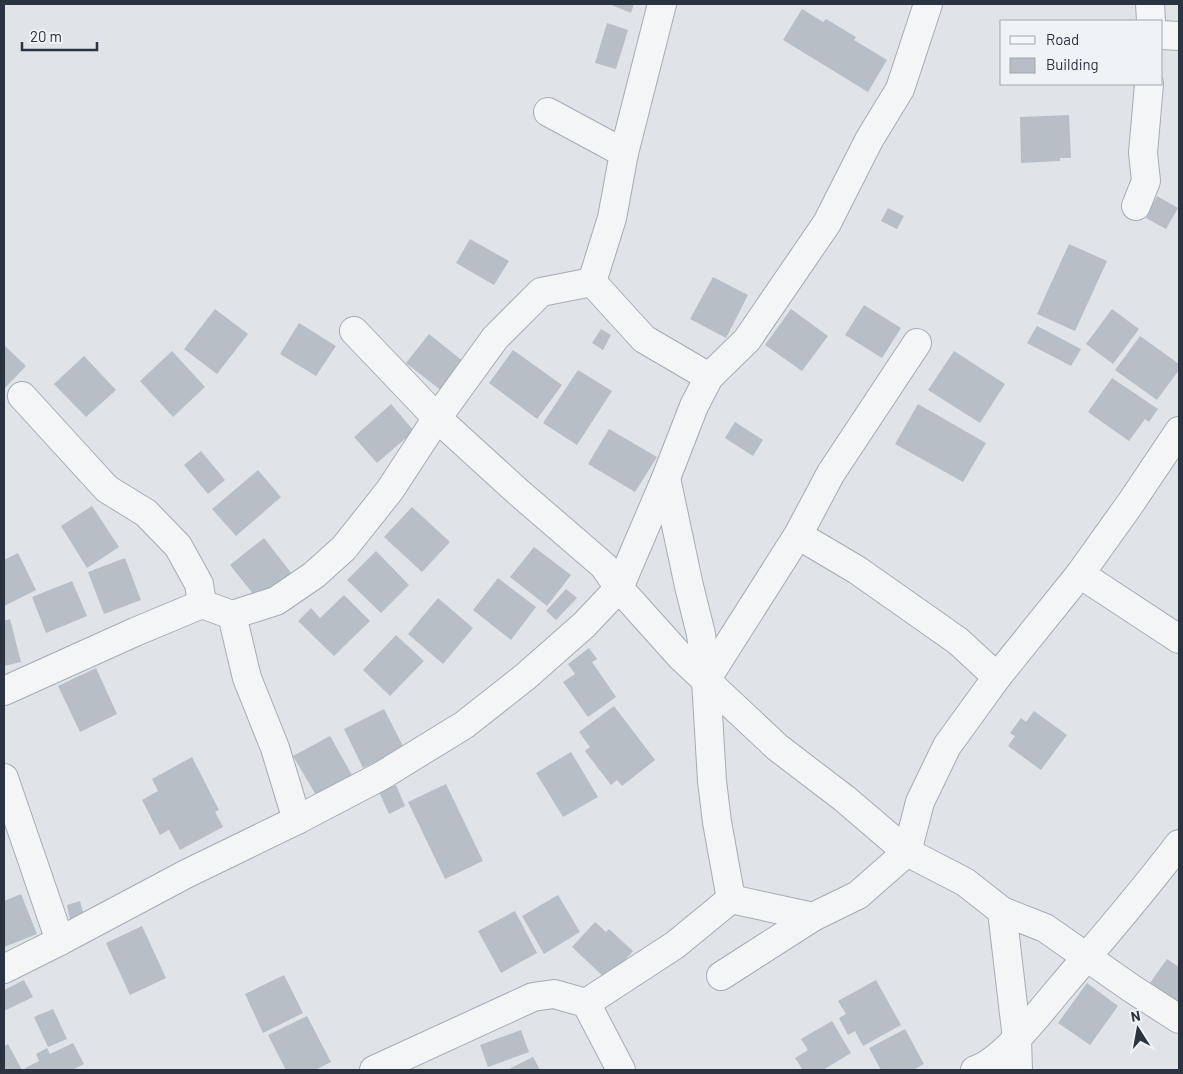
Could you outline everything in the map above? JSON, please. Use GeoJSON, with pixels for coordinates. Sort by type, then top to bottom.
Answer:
{"type":"FeatureCollection","features":[{"type":"Feature","properties":{"kind":"street"},"geometry":{"type":"LineString","coordinates":[[592,282],[612,218],[624,153],[662,4]]}},
{"type":"Feature","properties":{"kind":"street"},"geometry":{"type":"LineString","coordinates":[[4,969],[186,874],[297,820],[381,776],[464,725],[532,671],[584,625],[619,588],[666,478],[694,406],[709,377],[747,340],[827,223],[869,140],[900,89],[928,4]]}},
{"type":"Feature","properties":{"kind":"street"},"geometry":{"type":"LineString","coordinates":[[1150,4],[1151,20]]}},
{"type":"Feature","properties":{"kind":"street"},"geometry":{"type":"LineString","coordinates":[[1163,35],[1179,36]]}},
{"type":"Feature","properties":{"kind":"street"},"geometry":{"type":"LineString","coordinates":[[1136,206],[1146,181],[1143,153],[1149,85]]}},
{"type":"Feature","properties":{"kind":"street"},"geometry":{"type":"LineString","coordinates":[[548,112],[624,153]]}},
{"type":"Feature","properties":{"kind":"street"},"geometry":{"type":"LineString","coordinates":[[592,282],[644,339],[709,377]]}},
{"type":"Feature","properties":{"kind":"street"},"geometry":{"type":"LineString","coordinates":[[4,692],[135,632],[202,604],[232,614],[276,601],[314,575],[344,548],[390,490],[437,418],[496,338],[541,292],[592,282]]}},
{"type":"Feature","properties":{"kind":"street"},"geometry":{"type":"LineString","coordinates":[[354,331],[437,418],[517,492],[604,566],[619,588],[680,656],[778,747],[845,799],[907,852],[965,882],[1002,911],[1045,928],[1179,1019]]}},
{"type":"Feature","properties":{"kind":"street"},"geometry":{"type":"LineString","coordinates":[[706,680],[798,535],[831,473],[917,343]]}},
{"type":"Feature","properties":{"kind":"street"},"geometry":{"type":"LineString","coordinates":[[22,396],[107,489],[146,513],[178,546],[199,584],[202,604]]}},
{"type":"Feature","properties":{"kind":"street"},"geometry":{"type":"LineString","coordinates":[[721,976],[813,917],[858,895],[907,852],[920,802],[947,746],[997,677],[1080,574],[1130,504],[1179,430]]}},
{"type":"Feature","properties":{"kind":"street"},"geometry":{"type":"LineString","coordinates":[[666,478],[700,634],[706,680],[712,780],[732,899]]}},
{"type":"Feature","properties":{"kind":"street"},"geometry":{"type":"LineString","coordinates":[[798,535],[857,570],[958,641],[997,677]]}},
{"type":"Feature","properties":{"kind":"street"},"geometry":{"type":"LineString","coordinates":[[1080,574],[1179,638]]}},
{"type":"Feature","properties":{"kind":"street"},"geometry":{"type":"LineString","coordinates":[[232,614],[247,678],[275,748],[297,820]]}},
{"type":"Feature","properties":{"kind":"street"},"geometry":{"type":"LineString","coordinates":[[4,778],[60,941]]}},
{"type":"Feature","properties":{"kind":"street"},"geometry":{"type":"LineString","coordinates":[[975,1070],[985,1067],[1016,1039],[1087,957],[1179,844]]}},
{"type":"Feature","properties":{"kind":"street"},"geometry":{"type":"LineString","coordinates":[[732,899],[813,917]]}},
{"type":"Feature","properties":{"kind":"street"},"geometry":{"type":"LineString","coordinates":[[586,1003],[675,945],[732,899]]}},
{"type":"Feature","properties":{"kind":"street"},"geometry":{"type":"LineString","coordinates":[[1002,911],[1018,1070]]}},
{"type":"Feature","properties":{"kind":"street"},"geometry":{"type":"LineString","coordinates":[[374,1070],[533,997],[554,994],[586,1003],[621,1070]]}},
{"type":"Feature","properties":{"kind":"building"},"geometry":{"type":"Polygon","coordinates":[[[609,4],[634,4],[631,13],[609,4]]]}},
{"type":"Feature","properties":{"kind":"building"},"geometry":{"type":"Polygon","coordinates":[[[802,9],[823,22],[826,19],[856,37],[854,40],[887,60],[868,92],[783,40],[802,9]]]}},
{"type":"Feature","properties":{"kind":"building"},"geometry":{"type":"Polygon","coordinates":[[[607,23],[628,30],[616,69],[595,63],[607,23]]]}},
{"type":"Feature","properties":{"kind":"building"},"geometry":{"type":"Polygon","coordinates":[[[1069,115],[1071,158],[1060,158],[1060,161],[1021,163],[1020,117],[1069,115]]]}},
{"type":"Feature","properties":{"kind":"building"},"geometry":{"type":"Polygon","coordinates":[[[1157,196],[1178,208],[1166,229],[1146,218],[1157,196]]]}},
{"type":"Feature","properties":{"kind":"building"},"geometry":{"type":"Polygon","coordinates":[[[888,208],[904,216],[897,229],[881,221],[888,208]]]}},
{"type":"Feature","properties":{"kind":"building"},"geometry":{"type":"Polygon","coordinates":[[[470,239],[509,261],[494,285],[456,263],[470,239]]]}},
{"type":"Feature","properties":{"kind":"building"},"geometry":{"type":"Polygon","coordinates":[[[1069,244],[1107,261],[1075,331],[1037,314],[1069,244]]]}},
{"type":"Feature","properties":{"kind":"building"},"geometry":{"type":"Polygon","coordinates":[[[713,277],[748,295],[726,338],[690,319],[713,277]]]}},
{"type":"Feature","properties":{"kind":"building"},"geometry":{"type":"Polygon","coordinates":[[[864,305],[901,328],[882,358],[845,335],[864,305]]]}},
{"type":"Feature","properties":{"kind":"building"},"geometry":{"type":"Polygon","coordinates":[[[215,309],[248,334],[217,374],[184,349],[215,309]]]}},
{"type":"Feature","properties":{"kind":"building"},"geometry":{"type":"Polygon","coordinates":[[[791,309],[828,336],[802,371],[765,345],[791,309]]]}},
{"type":"Feature","properties":{"kind":"building"},"geometry":{"type":"Polygon","coordinates":[[[1112,309],[1139,329],[1113,364],[1086,344],[1112,309]]]}},
{"type":"Feature","properties":{"kind":"building"},"geometry":{"type":"Polygon","coordinates":[[[299,323],[336,346],[316,376],[280,354],[299,323]]]}},
{"type":"Feature","properties":{"kind":"building"},"geometry":{"type":"Polygon","coordinates":[[[1037,326],[1081,349],[1071,366],[1027,343],[1037,326]]]}},
{"type":"Feature","properties":{"kind":"building"},"geometry":{"type":"Polygon","coordinates":[[[601,329],[611,335],[603,350],[592,343],[601,329]]]}},
{"type":"Feature","properties":{"kind":"building"},"geometry":{"type":"Polygon","coordinates":[[[429,334],[464,362],[442,391],[406,363],[429,334]]]}},
{"type":"Feature","properties":{"kind":"building"},"geometry":{"type":"Polygon","coordinates":[[[1140,336],[1179,364],[1179,370],[1157,400],[1115,370],[1140,336]]]}},
{"type":"Feature","properties":{"kind":"building"},"geometry":{"type":"Polygon","coordinates":[[[4,345],[26,366],[4,389],[4,345]]]}},
{"type":"Feature","properties":{"kind":"building"},"geometry":{"type":"Polygon","coordinates":[[[513,350],[562,385],[537,419],[489,383],[513,350]]]}},
{"type":"Feature","properties":{"kind":"building"},"geometry":{"type":"Polygon","coordinates":[[[172,351],[205,387],[173,417],[140,381],[172,351]]]}},
{"type":"Feature","properties":{"kind":"building"},"geometry":{"type":"Polygon","coordinates":[[[954,351],[1005,384],[980,423],[928,390],[954,351]]]}},
{"type":"Feature","properties":{"kind":"building"},"geometry":{"type":"Polygon","coordinates":[[[84,356],[116,390],[86,417],[54,384],[84,356]]]}},
{"type":"Feature","properties":{"kind":"building"},"geometry":{"type":"Polygon","coordinates":[[[578,370],[612,391],[577,445],[543,423],[578,370]]]}},
{"type":"Feature","properties":{"kind":"building"},"geometry":{"type":"Polygon","coordinates":[[[1112,378],[1158,409],[1149,422],[1145,419],[1129,441],[1088,412],[1112,378]]]}},
{"type":"Feature","properties":{"kind":"building"},"geometry":{"type":"Polygon","coordinates":[[[391,404],[414,431],[377,463],[354,437],[391,404]]]}},
{"type":"Feature","properties":{"kind":"building"},"geometry":{"type":"Polygon","coordinates":[[[918,404],[986,443],[963,482],[895,444],[918,404]]]}},
{"type":"Feature","properties":{"kind":"building"},"geometry":{"type":"Polygon","coordinates":[[[735,422],[763,440],[753,456],[725,438],[735,422]]]}},
{"type":"Feature","properties":{"kind":"building"},"geometry":{"type":"Polygon","coordinates":[[[609,429],[657,457],[635,492],[588,464],[609,429]]]}},
{"type":"Feature","properties":{"kind":"building"},"geometry":{"type":"Polygon","coordinates":[[[201,451],[225,480],[208,494],[184,465],[201,451]]]}},
{"type":"Feature","properties":{"kind":"building"},"geometry":{"type":"Polygon","coordinates":[[[258,470],[281,497],[236,536],[212,509],[258,470]]]}},
{"type":"Feature","properties":{"kind":"building"},"geometry":{"type":"Polygon","coordinates":[[[92,506],[119,547],[87,568],[61,526],[92,506]]]}},
{"type":"Feature","properties":{"kind":"building"},"geometry":{"type":"Polygon","coordinates":[[[412,507],[450,542],[422,572],[384,537],[412,507]]]}},
{"type":"Feature","properties":{"kind":"building"},"geometry":{"type":"Polygon","coordinates":[[[264,538],[292,574],[258,600],[230,565],[264,538]]]}},
{"type":"Feature","properties":{"kind":"building"},"geometry":{"type":"Polygon","coordinates":[[[534,547],[571,575],[547,606],[510,577],[534,547]]]}},
{"type":"Feature","properties":{"kind":"building"},"geometry":{"type":"Polygon","coordinates":[[[376,551],[409,585],[381,613],[347,580],[376,551]]]}},
{"type":"Feature","properties":{"kind":"building"},"geometry":{"type":"Polygon","coordinates":[[[18,553],[36,590],[4,606],[4,560],[18,553]]]}},
{"type":"Feature","properties":{"kind":"building"},"geometry":{"type":"Polygon","coordinates":[[[125,558],[141,600],[104,614],[88,572],[125,558]]]}},
{"type":"Feature","properties":{"kind":"building"},"geometry":{"type":"Polygon","coordinates":[[[498,578],[536,607],[511,640],[473,610],[498,578]]]}},
{"type":"Feature","properties":{"kind":"building"},"geometry":{"type":"Polygon","coordinates":[[[72,581],[87,616],[46,633],[32,597],[72,581]]]}},
{"type":"Feature","properties":{"kind":"building"},"geometry":{"type":"Polygon","coordinates":[[[566,589],[577,598],[556,620],[546,611],[566,589]]]}},
{"type":"Feature","properties":{"kind":"building"},"geometry":{"type":"Polygon","coordinates":[[[344,595],[370,621],[334,656],[298,621],[311,608],[320,618],[344,595]]]}},
{"type":"Feature","properties":{"kind":"building"},"geometry":{"type":"Polygon","coordinates":[[[438,598],[473,628],[443,664],[408,634],[438,598]]]}},
{"type":"Feature","properties":{"kind":"building"},"geometry":{"type":"Polygon","coordinates":[[[10,619],[21,662],[4,666],[4,621],[10,619]]]}},
{"type":"Feature","properties":{"kind":"building"},"geometry":{"type":"Polygon","coordinates":[[[396,635],[424,661],[390,696],[363,670],[396,635]]]}},
{"type":"Feature","properties":{"kind":"building"},"geometry":{"type":"Polygon","coordinates":[[[589,648],[597,659],[592,662],[616,697],[588,717],[563,682],[575,674],[568,664],[589,648]]]}},
{"type":"Feature","properties":{"kind":"building"},"geometry":{"type":"Polygon","coordinates":[[[96,668],[117,714],[80,732],[58,686],[96,668]]]}},
{"type":"Feature","properties":{"kind":"building"},"geometry":{"type":"Polygon","coordinates":[[[614,706],[655,760],[622,786],[617,780],[611,785],[585,751],[590,747],[579,732],[614,706]]]}},
{"type":"Feature","properties":{"kind":"building"},"geometry":{"type":"Polygon","coordinates":[[[384,709],[404,748],[363,768],[344,729],[384,709]]]}},
{"type":"Feature","properties":{"kind":"building"},"geometry":{"type":"Polygon","coordinates":[[[1034,711],[1067,735],[1041,770],[1008,746],[1015,736],[1010,733],[1021,718],[1026,722],[1034,711]]]}},
{"type":"Feature","properties":{"kind":"building"},"geometry":{"type":"Polygon","coordinates":[[[330,736],[352,775],[316,795],[293,756],[330,736]]]}},
{"type":"Feature","properties":{"kind":"building"},"geometry":{"type":"Polygon","coordinates":[[[571,752],[598,797],[563,817],[536,773],[571,752]]]}},
{"type":"Feature","properties":{"kind":"building"},"geometry":{"type":"Polygon","coordinates":[[[192,757],[219,810],[215,812],[223,827],[180,850],[169,830],[160,835],[142,800],[158,791],[152,779],[192,757]]]}},
{"type":"Feature","properties":{"kind":"building"},"geometry":{"type":"Polygon","coordinates":[[[446,784],[483,861],[445,879],[408,802],[446,784]]]}},
{"type":"Feature","properties":{"kind":"building"},"geometry":{"type":"Polygon","coordinates":[[[396,785],[405,806],[389,814],[379,792],[396,785]]]}},
{"type":"Feature","properties":{"kind":"building"},"geometry":{"type":"Polygon","coordinates":[[[21,894],[37,934],[4,947],[4,901],[21,894]]]}},
{"type":"Feature","properties":{"kind":"building"},"geometry":{"type":"Polygon","coordinates":[[[558,895],[580,932],[544,954],[522,916],[558,895]]]}},
{"type":"Feature","properties":{"kind":"building"},"geometry":{"type":"Polygon","coordinates":[[[80,901],[85,919],[71,923],[67,905],[80,901]]]}},
{"type":"Feature","properties":{"kind":"building"},"geometry":{"type":"Polygon","coordinates":[[[515,911],[537,953],[501,973],[478,931],[515,911]]]}},
{"type":"Feature","properties":{"kind":"building"},"geometry":{"type":"Polygon","coordinates":[[[595,922],[606,932],[609,929],[633,951],[607,980],[572,947],[595,922]]]}},
{"type":"Feature","properties":{"kind":"building"},"geometry":{"type":"Polygon","coordinates":[[[142,926],[166,978],[130,995],[106,943],[142,926]]]}},
{"type":"Feature","properties":{"kind":"building"},"geometry":{"type":"Polygon","coordinates":[[[1167,959],[1179,967],[1179,1004],[1150,983],[1167,959]]]}},
{"type":"Feature","properties":{"kind":"building"},"geometry":{"type":"Polygon","coordinates":[[[284,975],[303,1013],[263,1033],[245,994],[284,975]]]}},
{"type":"Feature","properties":{"kind":"building"},"geometry":{"type":"Polygon","coordinates":[[[24,980],[33,997],[4,1011],[4,990],[24,980]]]}},
{"type":"Feature","properties":{"kind":"building"},"geometry":{"type":"Polygon","coordinates":[[[876,980],[901,1025],[863,1046],[855,1031],[848,1035],[839,1018],[846,1014],[838,1001],[876,980]]]}},
{"type":"Feature","properties":{"kind":"building"},"geometry":{"type":"Polygon","coordinates":[[[1087,983],[1118,1006],[1090,1045],[1058,1023],[1087,983]]]}},
{"type":"Feature","properties":{"kind":"building"},"geometry":{"type":"Polygon","coordinates":[[[53,1009],[67,1039],[48,1047],[34,1017],[53,1009]]]}},
{"type":"Feature","properties":{"kind":"building"},"geometry":{"type":"Polygon","coordinates":[[[307,1016],[331,1062],[315,1070],[286,1070],[268,1035],[307,1016]]]}},
{"type":"Feature","properties":{"kind":"building"},"geometry":{"type":"Polygon","coordinates":[[[832,1021],[851,1053],[823,1070],[803,1070],[795,1058],[808,1050],[801,1039],[832,1021]]]}},
{"type":"Feature","properties":{"kind":"building"},"geometry":{"type":"Polygon","coordinates":[[[905,1029],[924,1064],[913,1070],[881,1070],[869,1048],[905,1029]]]}},
{"type":"Feature","properties":{"kind":"building"},"geometry":{"type":"Polygon","coordinates":[[[521,1030],[529,1052],[488,1067],[480,1045],[521,1030]]]}},
{"type":"Feature","properties":{"kind":"building"},"geometry":{"type":"Polygon","coordinates":[[[73,1043],[84,1064],[72,1070],[27,1070],[25,1068],[39,1061],[36,1054],[47,1048],[50,1054],[73,1043]]]}},
{"type":"Feature","properties":{"kind":"building"},"geometry":{"type":"Polygon","coordinates":[[[8,1044],[22,1070],[4,1070],[4,1046],[8,1044]]]}},
{"type":"Feature","properties":{"kind":"building"},"geometry":{"type":"Polygon","coordinates":[[[533,1057],[540,1070],[507,1070],[533,1057]]]}}]}
